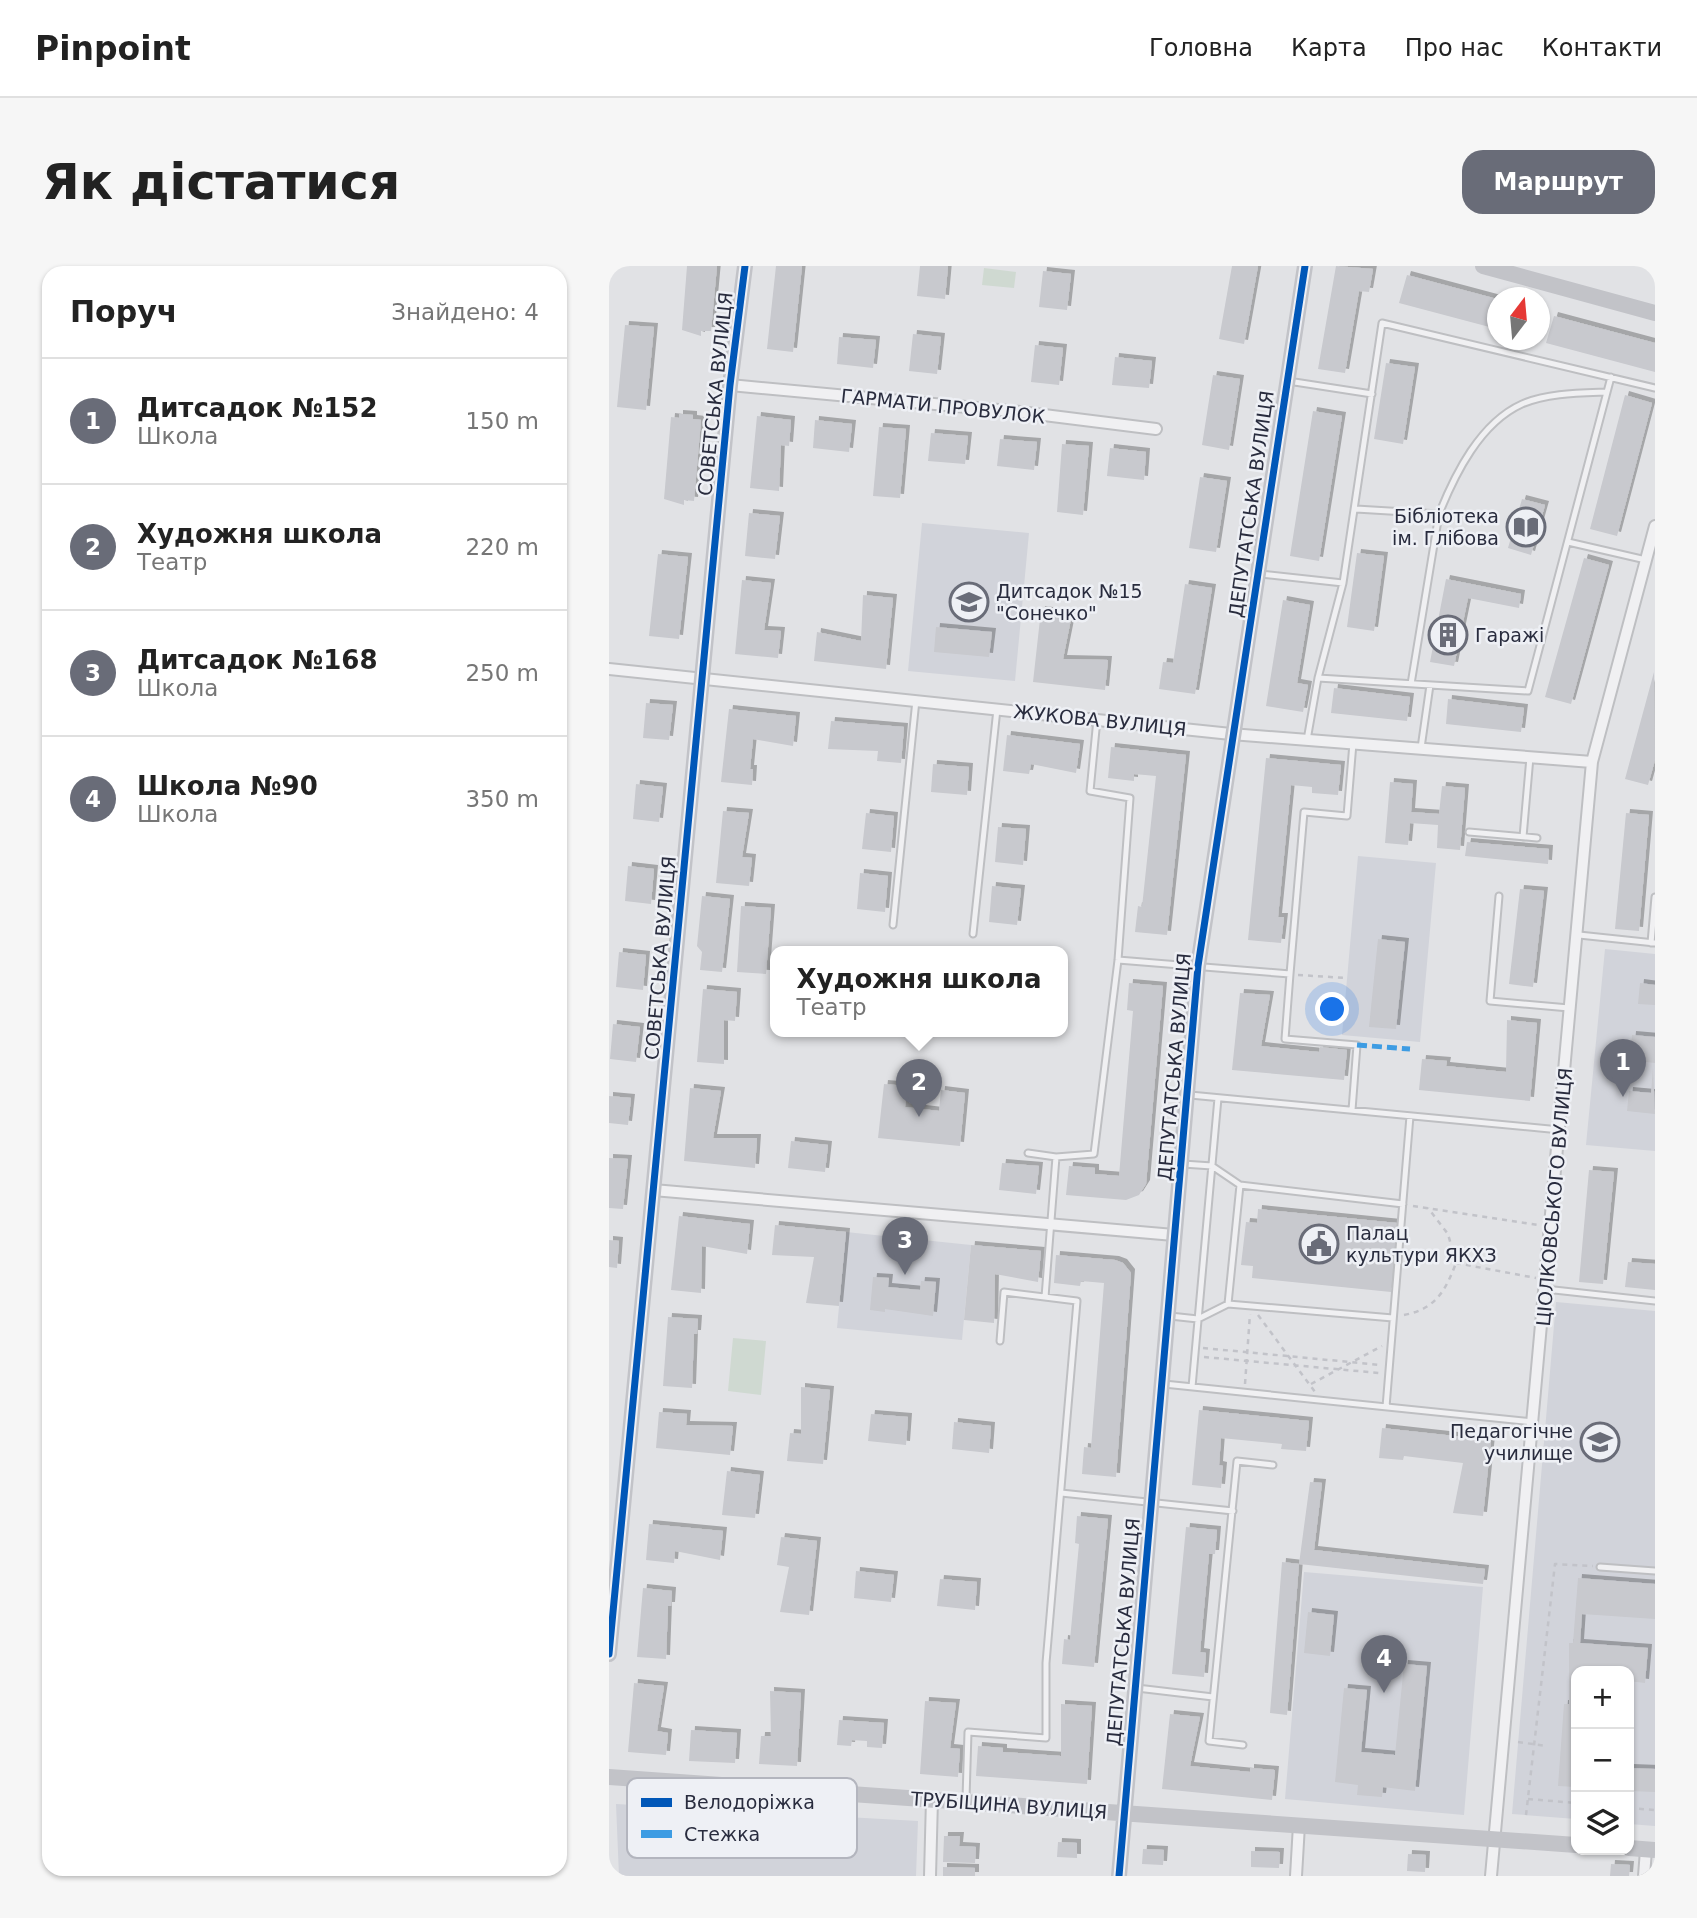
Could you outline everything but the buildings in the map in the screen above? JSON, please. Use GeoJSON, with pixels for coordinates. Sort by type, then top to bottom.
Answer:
{"type":"FeatureCollection","features":[{"type":"Feature","properties":{"kind":"street","name":"СОВЕТСЬКА ВУЛИЦЯ"},"geometry":{"type":"LineString","coordinates":[[609,1654],[730,385],[745,266]]}},
{"type":"Feature","properties":{"kind":"street","name":"ДЕПУТАТСЬКА ВУЛИЦЯ"},"geometry":{"type":"LineString","coordinates":[[1119,1876],[1122,1813],[1198,966],[1231,734],[1305,266]]}},
{"type":"Feature","properties":{"kind":"street"},"geometry":{"type":"LineString","coordinates":[[1483,266],[1655,313]]}},
{"type":"Feature","properties":{"kind":"street","name":"ГАРМАТИ ПРОВУЛОК"},"geometry":{"type":"LineString","coordinates":[[730,385],[1020,412],[1156,429]]}},
{"type":"Feature","properties":{"kind":"street","name":"ЦІОЛКОВСЬКОГО ВУЛИЦЯ"},"geometry":{"type":"LineString","coordinates":[[1491,1876],[1579,935],[1592,762],[1655,526]]}},
{"type":"Feature","properties":{"kind":"street","name":"ЖУКОВА ВУЛИЦЯ"},"geometry":{"type":"LineString","coordinates":[[609,669],[1231,734],[1592,762]]}},
{"type":"Feature","properties":{"kind":"street"},"geometry":{"type":"LineString","coordinates":[[653,1190],[1174,1235]]}},
{"type":"Feature","properties":{"kind":"street","name":"ТРУБІЦИНА ВУЛИЦЯ"},"geometry":{"type":"LineString","coordinates":[[609,1777],[627,1778]]}},
{"type":"Feature","properties":{"kind":"street","name":"ТРУБІЦИНА ВУЛИЦЯ"},"geometry":{"type":"LineString","coordinates":[[857,1794],[1571,1844]]}},
{"type":"Feature","properties":{"kind":"street"},"geometry":{"type":"LineString","coordinates":[[930,1876],[932,1799]]}},
{"type":"Feature","properties":{"kind":"street"},"geometry":{"type":"LineString","coordinates":[[1296,1876],[1299,1825]]}},
{"type":"Feature","properties":{"kind":"street"},"geometry":{"type":"LineString","coordinates":[[1644,1876],[1650,1850]]}},
{"type":"Feature","properties":{"kind":"lane"},"geometry":{"type":"LineString","coordinates":[[1307,740],[1318,678],[1343,583],[1382,323],[1655,388]]}},
{"type":"Feature","properties":{"kind":"lane"},"geometry":{"type":"LineString","coordinates":[[1318,678],[1528,691],[1611,377]]}},
{"type":"Feature","properties":{"kind":"lane"},"geometry":{"type":"LineString","coordinates":[[1285,381],[1372,394]]}},
{"type":"Feature","properties":{"kind":"lane"},"geometry":{"type":"LineString","coordinates":[[1411,684],[1439,514],[1455,475],[1497,420],[1523,404],[1573,393],[1607,392]]}},
{"type":"Feature","properties":{"kind":"lane"},"geometry":{"type":"LineString","coordinates":[[1356,509],[1439,514]]}},
{"type":"Feature","properties":{"kind":"lane"},"geometry":{"type":"LineString","coordinates":[[1568,542],[1646,560]]}},
{"type":"Feature","properties":{"kind":"lane"},"geometry":{"type":"LineString","coordinates":[[1258,573],[1343,583]]}},
{"type":"Feature","properties":{"kind":"lane"},"geometry":{"type":"LineString","coordinates":[[1421,749],[1430,685]]}},
{"type":"Feature","properties":{"kind":"lane"},"geometry":{"type":"LineString","coordinates":[[894,925],[916,700]]}},
{"type":"Feature","properties":{"kind":"lane"},"geometry":{"type":"LineString","coordinates":[[973,934],[997,709]]}},
{"type":"Feature","properties":{"kind":"lane"},"geometry":{"type":"LineString","coordinates":[[1028,1153],[1056,1157],[1094,1154],[1118,960],[1131,798],[1090,791],[1097,719]]}},
{"type":"Feature","properties":{"kind":"lane"},"geometry":{"type":"LineString","coordinates":[[1352,1110],[1357,1045],[1285,1038],[1304,812],[1347,816],[1353,743]]}},
{"type":"Feature","properties":{"kind":"lane"},"geometry":{"type":"LineString","coordinates":[[1524,837],[1530,757]]}},
{"type":"Feature","properties":{"kind":"lane"},"geometry":{"type":"LineString","coordinates":[[1469,832],[1537,838]]}},
{"type":"Feature","properties":{"kind":"lane"},"geometry":{"type":"LineString","coordinates":[[1499,896],[1490,1001],[1572,1008]]}},
{"type":"Feature","properties":{"kind":"lane"},"geometry":{"type":"LineString","coordinates":[[1579,935],[1653,943],[1655,897]]}},
{"type":"Feature","properties":{"kind":"lane"},"geometry":{"type":"LineString","coordinates":[[1118,960],[1290,974]]}},
{"type":"Feature","properties":{"kind":"lane"},"geometry":{"type":"LineString","coordinates":[[1187,1094],[1560,1130]]}},
{"type":"Feature","properties":{"kind":"lane"},"geometry":{"type":"LineString","coordinates":[[1192,1387],[1218,1098]]}},
{"type":"Feature","properties":{"kind":"lane"},"geometry":{"type":"LineString","coordinates":[[1386,1407],[1410,1116]]}},
{"type":"Feature","properties":{"kind":"lane"},"geometry":{"type":"LineString","coordinates":[[1045,1297],[1056,1157]]}},
{"type":"Feature","properties":{"kind":"lane"},"geometry":{"type":"LineString","coordinates":[[1180,1164],[1212,1167],[1240,1185],[1403,1204]]}},
{"type":"Feature","properties":{"kind":"lane"},"geometry":{"type":"LineString","coordinates":[[1228,1304],[1240,1185]]}},
{"type":"Feature","properties":{"kind":"lane"},"geometry":{"type":"LineString","coordinates":[[1546,1284],[1655,1301]]}},
{"type":"Feature","properties":{"kind":"lane"},"geometry":{"type":"LineString","coordinates":[[965,1802],[968,1732],[1046,1738],[1046,1663],[1077,1301],[1004,1292],[1000,1341]]}},
{"type":"Feature","properties":{"kind":"lane"},"geometry":{"type":"LineString","coordinates":[[1167,1316],[1198,1319],[1228,1304],[1393,1318]]}},
{"type":"Feature","properties":{"kind":"lane"},"geometry":{"type":"LineString","coordinates":[[1161,1384],[1533,1422]]}},
{"type":"Feature","properties":{"kind":"lane"},"geometry":{"type":"LineString","coordinates":[[1243,1745],[1209,1741],[1237,1461],[1272,1465]]}},
{"type":"Feature","properties":{"kind":"lane"},"geometry":{"type":"LineString","coordinates":[[1061,1493],[1233,1511]]}},
{"type":"Feature","properties":{"kind":"lane"},"geometry":{"type":"LineString","coordinates":[[1600,1566],[1655,1571]]}},
{"type":"Feature","properties":{"kind":"lane"},"geometry":{"type":"LineString","coordinates":[[1134,1687],[1213,1697]]}},
{"type":"Feature","properties":{"kind":"path"},"geometry":{"type":"LineString","coordinates":[[1290,974],[1347,978]]}},
{"type":"Feature","properties":{"kind":"path"},"geometry":{"type":"LineString","coordinates":[[1403,1204],[1551,1227]]}},
{"type":"Feature","properties":{"kind":"path"},"geometry":{"type":"LineString","coordinates":[[1393,1318],[1423,1311],[1439,1300],[1456,1263],[1448,1234],[1428,1208]]}},
{"type":"Feature","properties":{"kind":"path"},"geometry":{"type":"LineString","coordinates":[[1456,1263],[1546,1284]]}},
{"type":"Feature","properties":{"kind":"path"},"geometry":{"type":"LineString","coordinates":[[1244,1392],[1251,1306]]}},
{"type":"Feature","properties":{"kind":"path"},"geometry":{"type":"LineString","coordinates":[[1251,1306],[1321,1400]]}},
{"type":"Feature","properties":{"kind":"path"},"geometry":{"type":"LineString","coordinates":[[1310,1385],[1391,1341]]}},
{"type":"Feature","properties":{"kind":"path"},"geometry":{"type":"LineString","coordinates":[[1196,1347],[1389,1366]]}},
{"type":"Feature","properties":{"kind":"path"},"geometry":{"type":"LineString","coordinates":[[1195,1356],[1389,1374]]}},
{"type":"Feature","properties":{"kind":"path"},"geometry":{"type":"LineString","coordinates":[[1526,1815],[1555,1564],[1600,1566]]}},
{"type":"Feature","properties":{"kind":"path"},"geometry":{"type":"LineString","coordinates":[[1518,1742],[1548,1746]]}},
{"type":"Feature","properties":{"kind":"path"},"geometry":{"type":"LineString","coordinates":[[1528,1799],[1571,1803]]}},
{"type":"Feature","properties":{"kind":"path"},"geometry":{"type":"LineString","coordinates":[[1634,1808],[1655,1810]]}},
{"type":"Feature","properties":{"kind":"shaded area"},"geometry":{"type":"Polygon","coordinates":[[[984,268],[1016,272],[1014,288],[982,285],[984,268]]]}},
{"type":"Feature","properties":{"kind":"shaded area","name":"Дитсадок №15 \"Сонечко\""},"geometry":{"type":"Polygon","coordinates":[[[922,523],[1029,533],[1015,681],[908,671],[922,523]]]}},
{"type":"Feature","properties":{"kind":"shaded area"},"geometry":{"type":"Polygon","coordinates":[[[1358,856],[1436,863],[1420,1042],[1342,1035],[1358,856]]]}},
{"type":"Feature","properties":{"kind":"shaded area"},"geometry":{"type":"Polygon","coordinates":[[[1605,949],[1655,954],[1655,1151],[1586,1145],[1605,949]]]}},
{"type":"Feature","properties":{"kind":"shaded area"},"geometry":{"type":"Polygon","coordinates":[[[846,1232],[971,1245],[962,1340],[837,1328],[846,1232]]]}},
{"type":"Feature","properties":{"kind":"shaded area","name":"Педагогічне училище"},"geometry":{"type":"Polygon","coordinates":[[[1556,1302],[1655,1311],[1655,1826],[1634,1824],[1634,1666],[1571,1666],[1571,1819],[1512,1814],[1556,1302]]]}},
{"type":"Feature","properties":{"kind":"shaded area"},"geometry":{"type":"Polygon","coordinates":[[[733,1338],[766,1341],[761,1395],[728,1391],[733,1338]]]}},
{"type":"Feature","properties":{"kind":"shaded area"},"geometry":{"type":"Polygon","coordinates":[[[1304,1572],[1483,1587],[1464,1815],[1285,1799],[1304,1572]]]}},
{"type":"Feature","properties":{"kind":"shaded area"},"geometry":{"type":"Polygon","coordinates":[[[616,1804],[627,1805],[627,1858],[857,1858],[857,1818],[918,1821],[916,1876],[619,1876],[616,1804]]]}},
{"type":"Feature","properties":{"kind":"marked path"},"geometry":{"type":"LineString","coordinates":[[1357,1045],[1410,1049]]}},
{"type":"Feature","properties":{"kind":"cycle path"},"geometry":{"type":"LineString","coordinates":[[609,1654],[730,385],[745,266]]}},
{"type":"Feature","properties":{"kind":"cycle path"},"geometry":{"type":"LineString","coordinates":[[1119,1876],[1198,966],[1305,266]]}},
{"type":"Feature","properties":{"kind":"place","name":"Бібліотека ім. Глібова"},"geometry":{"type":"Point","coordinates":[1526,527]}},
{"type":"Feature","properties":{"kind":"place","name":"Дитсадок №15 \"Сонечко\""},"geometry":{"type":"Point","coordinates":[969,602]}},
{"type":"Feature","properties":{"kind":"place","name":"Гаражі"},"geometry":{"type":"Point","coordinates":[1448,635]}},
{"type":"Feature","properties":{"kind":"place","name":"Дитсадок №152"},"geometry":{"type":"Point","coordinates":[1623,1097]}},
{"type":"Feature","properties":{"kind":"place","name":"Художня школа"},"geometry":{"type":"Point","coordinates":[919,1117]}},
{"type":"Feature","properties":{"kind":"place","name":"Палац культури ЯКХЗ"},"geometry":{"type":"Point","coordinates":[1319,1244]}},
{"type":"Feature","properties":{"kind":"place","name":"Дитсадок №168"},"geometry":{"type":"Point","coordinates":[905,1275]}},
{"type":"Feature","properties":{"kind":"place","name":"Педагогічне училище"},"geometry":{"type":"Point","coordinates":[1600,1442]}},
{"type":"Feature","properties":{"kind":"place","name":"Школа №90"},"geometry":{"type":"Point","coordinates":[1384,1693]}}]}
